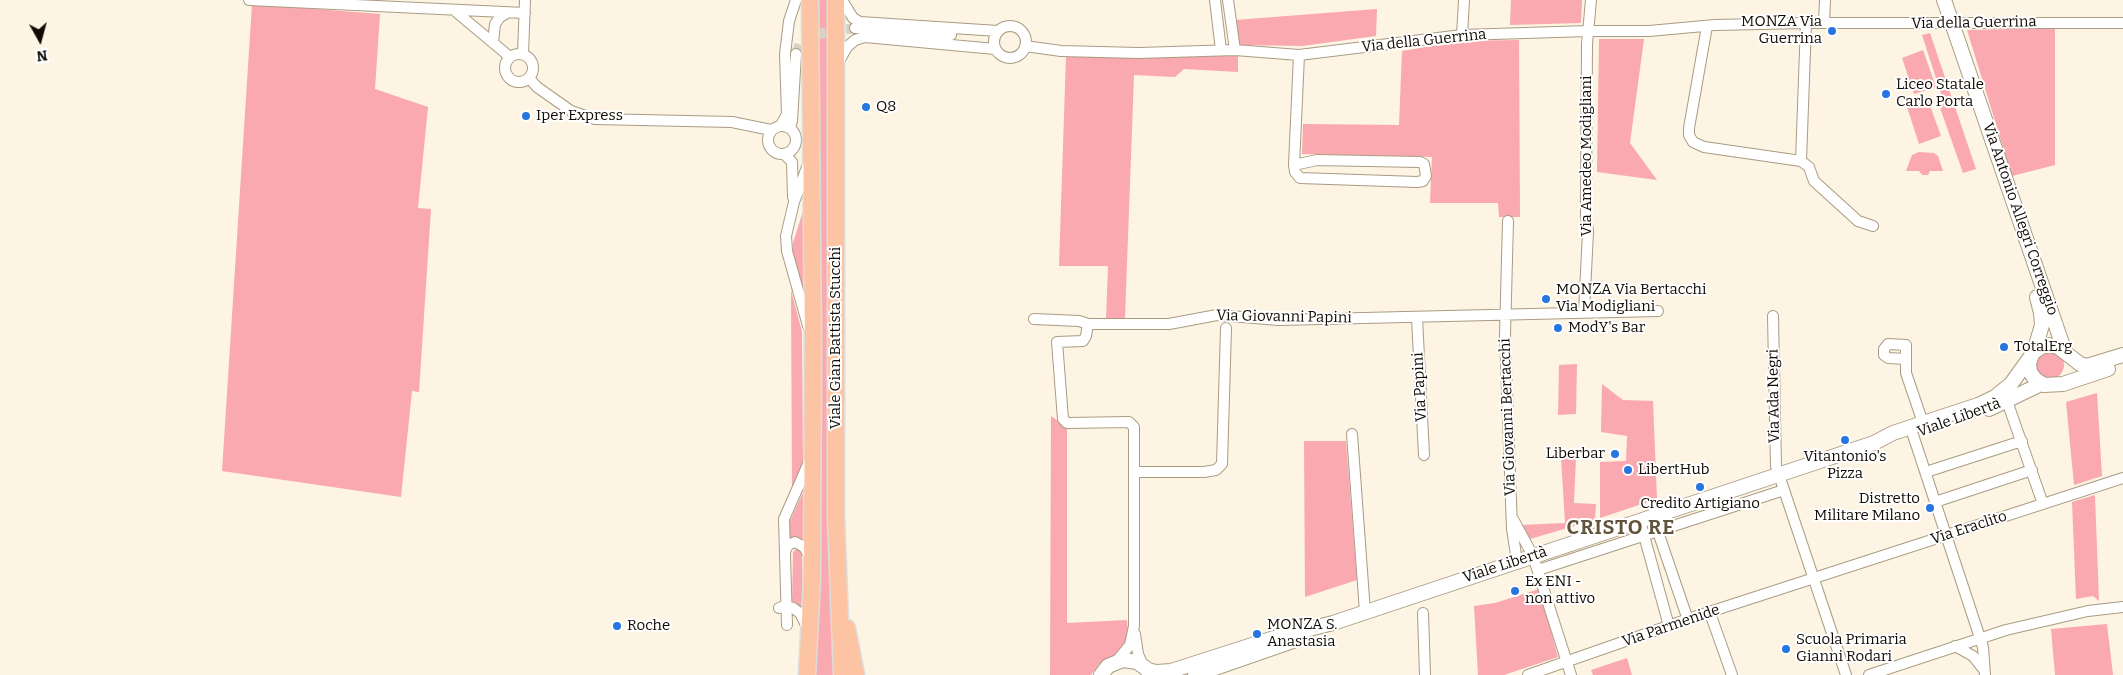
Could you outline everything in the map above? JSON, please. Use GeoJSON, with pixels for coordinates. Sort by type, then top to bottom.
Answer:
{"type":"FeatureCollection","features":[{"type":"Feature","properties":{"kind":"main road","name":"Viale Gian Battista Stucchi"},"geometry":{"type":"LineString","coordinates":[[807,675],[812,561],[810,0]]}},
{"type":"Feature","properties":{"kind":"main road","name":"Viale Gian Battista Stucchi"},"geometry":{"type":"LineString","coordinates":[[836,0],[838,585],[842,675]]}},
{"type":"Feature","properties":{"kind":"main road","name":"Via Antonio Allegri Correggio"},"geometry":{"type":"LineString","coordinates":[[1937,0],[1949,24],[2066,353]]}},
{"type":"Feature","properties":{"kind":"main road","name":"Via Antonio Allegri Correggio"},"geometry":{"type":"LineString","coordinates":[[1944,0],[1949,24],[2040,307],[2041,331],[2033,353]]}},
{"type":"Feature","properties":{"kind":"main road"},"geometry":{"type":"LineString","coordinates":[[2046,385],[2035,379],[2030,372],[2029,363],[2033,353],[2041,347],[2050,345],[2058,347],[2080,364],[2087,366],[2123,355]]}},
{"type":"Feature","properties":{"kind":"main road","name":"Viale Libertà"},"geometry":{"type":"LineString","coordinates":[[1874,443],[1893,433],[1978,405],[1995,397],[2011,384],[2033,353]]}},
{"type":"Feature","properties":{"kind":"main road","name":"Viale Libertà"},"geometry":{"type":"LineString","coordinates":[[1116,662],[1130,661],[1147,670],[1166,672],[1274,638],[1333,623],[1517,561],[1536,563],[1646,518],[1874,443],[1913,435],[1980,412],[2046,385],[2062,382],[2068,374],[2070,364],[2066,353]]}},
{"type":"Feature","properties":{"kind":"main road","name":"Viale Libertà"},"geometry":{"type":"LineString","coordinates":[[2046,385],[2063,384],[2123,364]]}},
{"type":"Feature","properties":{"kind":"main road"},"geometry":{"type":"LineString","coordinates":[[838,585],[856,675]]}},
{"type":"Feature","properties":{"kind":"main road","name":"Viale Libertà"},"geometry":{"type":"LineString","coordinates":[[1195,675],[1296,640],[1333,623]]}},
{"type":"Feature","properties":{"kind":"main road"},"geometry":{"type":"LineString","coordinates":[[1101,674],[1116,662]]}},
{"type":"Feature","properties":{"kind":"street"},"geometry":{"type":"LineString","coordinates":[[249,0],[525,13]]}},
{"type":"Feature","properties":{"kind":"street"},"geometry":{"type":"LineString","coordinates":[[523,54],[525,0]]}},
{"type":"Feature","properties":{"kind":"street"},"geometry":{"type":"LineString","coordinates":[[781,128],[787,114],[785,54],[789,21],[796,0]]}},
{"type":"Feature","properties":{"kind":"street"},"geometry":{"type":"LineString","coordinates":[[842,0],[849,13],[860,22],[996,34]]}},
{"type":"Feature","properties":{"kind":"street"},"geometry":{"type":"LineString","coordinates":[[1215,0],[1221,50]]}},
{"type":"Feature","properties":{"kind":"street"},"geometry":{"type":"LineString","coordinates":[[1228,0],[1235,50]]}},
{"type":"Feature","properties":{"kind":"street"},"geometry":{"type":"LineString","coordinates":[[1462,35],[1464,0]]}},
{"type":"Feature","properties":{"kind":"street","name":"Via Amedeo Modigliani"},"geometry":{"type":"LineString","coordinates":[[1584,312],[1588,232],[1586,215],[1588,31],[1592,0]]}},
{"type":"Feature","properties":{"kind":"street"},"geometry":{"type":"LineString","coordinates":[[1824,23],[1825,0]]}},
{"type":"Feature","properties":{"kind":"street"},"geometry":{"type":"LineString","coordinates":[[455,11],[510,57]]}},
{"type":"Feature","properties":{"kind":"street"},"geometry":{"type":"LineString","coordinates":[[493,43],[495,24],[500,17],[507,13]]}},
{"type":"Feature","properties":{"kind":"street","name":"Via della Guerrina"},"geometry":{"type":"LineString","coordinates":[[1025,46],[1061,51],[1129,53],[1235,50],[1299,55],[1462,35],[1649,31],[1706,26],[1806,23],[1949,24],[2027,22],[2123,24]]}},
{"type":"Feature","properties":{"kind":"street"},"geometry":{"type":"LineString","coordinates":[[1801,161],[1806,23]]}},
{"type":"Feature","properties":{"kind":"street"},"geometry":{"type":"LineString","coordinates":[[836,71],[841,55],[847,47],[855,40],[866,37],[995,49],[1003,57],[1014,58],[1019,56],[1025,46],[1024,35],[1016,28],[1006,26],[996,34],[878,32],[855,28]]}},
{"type":"Feature","properties":{"kind":"street"},"geometry":{"type":"LineString","coordinates":[[1706,26],[1689,128],[1689,135],[1693,142],[1704,147],[1801,161],[1810,166],[1814,181],[1818,185],[1858,221],[1873,226]]}},
{"type":"Feature","properties":{"kind":"street"},"geometry":{"type":"LineString","coordinates":[[995,49],[996,34]]}},
{"type":"Feature","properties":{"kind":"street"},"geometry":{"type":"LineString","coordinates":[[514,54],[523,54],[533,63],[533,71],[529,78],[518,82],[508,76],[505,65],[514,54]]}},
{"type":"Feature","properties":{"kind":"street"},"geometry":{"type":"LineString","coordinates":[[768,143],[768,136],[792,121],[796,54]]}},
{"type":"Feature","properties":{"kind":"street"},"geometry":{"type":"LineString","coordinates":[[1294,165],[1316,160],[1420,162],[1424,164],[1426,176],[1423,181],[1417,182],[1309,180],[1300,178],[1295,172],[1294,165],[1299,55]]}},
{"type":"Feature","properties":{"kind":"street"},"geometry":{"type":"LineString","coordinates":[[529,78],[537,87],[571,111],[595,119],[732,122],[750,127],[781,128],[796,135],[795,145],[789,152],[784,154]]}},
{"type":"Feature","properties":{"kind":"street"},"geometry":{"type":"LineString","coordinates":[[750,127],[775,152],[784,154],[792,162],[794,202]]}},
{"type":"Feature","properties":{"kind":"street"},"geometry":{"type":"LineString","coordinates":[[811,157],[794,202],[786,236],[787,251],[812,343]]}},
{"type":"Feature","properties":{"kind":"street","name":"Via Giovanni Bertacchi"},"geometry":{"type":"LineString","coordinates":[[1508,221],[1505,335],[1512,538],[1517,561]]}},
{"type":"Feature","properties":{"kind":"street"},"geometry":{"type":"LineString","coordinates":[[1506,315],[1658,311]]}},
{"type":"Feature","properties":{"kind":"street","name":"Via Giovanni Papini"},"geometry":{"type":"LineString","coordinates":[[1034,318],[1079,321],[1088,324],[1169,324],[1216,315],[1279,320],[1506,315]]}},
{"type":"Feature","properties":{"kind":"street","name":"Via Ada Negri"},"geometry":{"type":"LineString","coordinates":[[1773,316],[1778,475],[1815,578],[1846,675]]}},
{"type":"Feature","properties":{"kind":"street","name":"Via Papini"},"geometry":{"type":"LineString","coordinates":[[1416,318],[1424,455]]}},
{"type":"Feature","properties":{"kind":"street"},"geometry":{"type":"LineString","coordinates":[[1088,324],[1083,341],[1057,342],[1063,419],[1067,423],[1129,422],[1134,427],[1134,626],[1137,650],[1147,670]]}},
{"type":"Feature","properties":{"kind":"street"},"geometry":{"type":"LineString","coordinates":[[1134,472],[1204,472],[1216,470],[1222,464],[1226,328]]}},
{"type":"Feature","properties":{"kind":"street","name":"Viale Libertà"},"geometry":{"type":"LineString","coordinates":[[1906,359],[1906,373],[1923,423]]}},
{"type":"Feature","properties":{"kind":"street"},"geometry":{"type":"LineString","coordinates":[[2007,401],[2043,504]]}},
{"type":"Feature","properties":{"kind":"street"},"geometry":{"type":"LineString","coordinates":[[1352,434],[1365,612]]}},
{"type":"Feature","properties":{"kind":"street"},"geometry":{"type":"LineString","coordinates":[[1913,435],[1983,646],[1985,673]]}},
{"type":"Feature","properties":{"kind":"street"},"geometry":{"type":"LineString","coordinates":[[1926,472],[2022,441]]}},
{"type":"Feature","properties":{"kind":"street"},"geometry":{"type":"LineString","coordinates":[[787,625],[783,607],[786,577],[784,520],[812,454]]}},
{"type":"Feature","properties":{"kind":"street"},"geometry":{"type":"LineString","coordinates":[[1935,502],[2032,470]]}},
{"type":"Feature","properties":{"kind":"street","name":"Via Eraclito"},"geometry":{"type":"LineString","coordinates":[[1815,578],[2123,478]]}},
{"type":"Feature","properties":{"kind":"street","name":"Viale Libertà"},"geometry":{"type":"LineString","coordinates":[[1536,563],[1644,535],[1784,490]]}},
{"type":"Feature","properties":{"kind":"street","name":"Via Giovanni Bertacchi"},"geometry":{"type":"LineString","coordinates":[[1512,518],[1536,563],[1571,675]]}},
{"type":"Feature","properties":{"kind":"street"},"geometry":{"type":"LineString","coordinates":[[1646,518],[1657,531],[1688,620]]}},
{"type":"Feature","properties":{"kind":"street"},"geometry":{"type":"LineString","coordinates":[[1646,518],[1644,535],[1669,626]]}},
{"type":"Feature","properties":{"kind":"street"},"geometry":{"type":"LineString","coordinates":[[785,553],[788,545],[795,542],[799,543],[804,547],[812,561]]}},
{"type":"Feature","properties":{"kind":"street"},"geometry":{"type":"LineString","coordinates":[[779,588],[786,577]]}},
{"type":"Feature","properties":{"kind":"street","name":"Via Parmenide"},"geometry":{"type":"LineString","coordinates":[[1528,675],[1815,578]]}},
{"type":"Feature","properties":{"kind":"street"},"geometry":{"type":"LineString","coordinates":[[783,607],[793,608],[800,613],[804,620],[809,641]]}},
{"type":"Feature","properties":{"kind":"street"},"geometry":{"type":"LineString","coordinates":[[1869,675],[1980,638],[2088,611],[2123,608]]}},
{"type":"Feature","properties":{"kind":"street"},"geometry":{"type":"LineString","coordinates":[[1710,612],[1732,675]]}},
{"type":"Feature","properties":{"kind":"street"},"geometry":{"type":"LineString","coordinates":[[1423,613],[1425,675]]}},
{"type":"Feature","properties":{"kind":"street"},"geometry":{"type":"LineString","coordinates":[[1116,662],[1130,646],[1134,626]]}},
{"type":"Feature","properties":{"kind":"street"},"geometry":{"type":"LineString","coordinates":[[1955,646],[1973,656],[1985,673]]}},
{"type":"Feature","properties":{"kind":"shaded area"},"geometry":{"type":"Polygon","coordinates":[[[817,0],[827,0],[832,608],[836,675],[815,675],[819,608],[817,0]]]}},
{"type":"Feature","properties":{"kind":"shaded area"},"geometry":{"type":"Polygon","coordinates":[[[1511,0],[1582,0],[1581,23],[1510,25],[1511,0]]]}},
{"type":"Feature","properties":{"kind":"shaded area"},"geometry":{"type":"Polygon","coordinates":[[[252,4],[380,14],[375,89],[428,107],[418,208],[431,209],[419,392],[412,391],[401,497],[222,471],[252,4]]]}},
{"type":"Feature","properties":{"kind":"shaded area"},"geometry":{"type":"Polygon","coordinates":[[[1377,9],[1376,36],[1302,46],[1241,45],[1238,41],[1235,20],[1377,9]]]}},
{"type":"Feature","properties":{"kind":"shaded area"},"geometry":{"type":"Polygon","coordinates":[[[2055,28],[2055,165],[2012,176],[1967,30],[2055,28]]]}},
{"type":"Feature","properties":{"kind":"shaded area"},"geometry":{"type":"Polygon","coordinates":[[[1930,33],[1976,169],[1963,173],[1939,105],[1944,103],[1922,35],[1930,33]]]}},
{"type":"Feature","properties":{"kind":"shaded area"},"geometry":{"type":"Polygon","coordinates":[[[1599,39],[1644,39],[1630,143],[1657,180],[1597,172],[1599,39]]]}},
{"type":"Feature","properties":{"kind":"shaded area"},"geometry":{"type":"Polygon","coordinates":[[[1519,40],[1520,217],[1499,217],[1498,203],[1430,203],[1432,157],[1302,154],[1303,124],[1399,125],[1402,51],[1462,41],[1519,40]]]}},
{"type":"Feature","properties":{"kind":"shaded area"},"geometry":{"type":"Polygon","coordinates":[[[1923,50],[1936,87],[1914,94],[1902,58],[1923,50]]]}},
{"type":"Feature","properties":{"kind":"shaded area"},"geometry":{"type":"Polygon","coordinates":[[[1238,55],[1238,72],[1184,69],[1175,77],[1134,75],[1125,318],[1106,319],[1108,266],[1059,266],[1066,56],[1238,55]]]}},
{"type":"Feature","properties":{"kind":"shaded area"},"geometry":{"type":"Polygon","coordinates":[[[1928,100],[1941,136],[1919,144],[1907,107],[1928,100]]]}},
{"type":"Feature","properties":{"kind":"shaded area"},"geometry":{"type":"Polygon","coordinates":[[[1919,152],[1934,153],[1938,156],[1943,171],[1930,171],[1928,175],[1922,175],[1919,171],[1906,171],[1912,155],[1919,152]]]}},
{"type":"Feature","properties":{"kind":"shaded area"},"geometry":{"type":"Polygon","coordinates":[[[804,208],[804,297],[793,252],[793,243],[804,208]]]}},
{"type":"Feature","properties":{"kind":"shaded area"},"geometry":{"type":"Polygon","coordinates":[[[791,290],[802,332],[803,463],[792,488],[791,290]]]}},
{"type":"Feature","properties":{"kind":"shaded area"},"geometry":{"type":"Polygon","coordinates":[[[2050,351],[2060,355],[2064,365],[2060,375],[2050,379],[2040,375],[2036,365],[2040,355],[2050,351]]]}},
{"type":"Feature","properties":{"kind":"shaded area"},"geometry":{"type":"Polygon","coordinates":[[[1577,364],[1576,414],[1558,415],[1559,365],[1577,364]]]}},
{"type":"Feature","properties":{"kind":"shaded area"},"geometry":{"type":"Polygon","coordinates":[[[1602,384],[1623,400],[1653,401],[1657,499],[1600,518],[1600,462],[1626,461],[1627,436],[1601,432],[1602,384]]]}},
{"type":"Feature","properties":{"kind":"shaded area"},"geometry":{"type":"Polygon","coordinates":[[[2097,393],[2102,476],[2074,485],[2066,402],[2097,393]]]}},
{"type":"Feature","properties":{"kind":"shaded area"},"geometry":{"type":"Polygon","coordinates":[[[1051,416],[1067,427],[1067,623],[1127,620],[1128,634],[1125,647],[1116,655],[1099,664],[1091,675],[1050,675],[1051,416]]]}},
{"type":"Feature","properties":{"kind":"shaded area"},"geometry":{"type":"Polygon","coordinates":[[[1304,441],[1346,441],[1357,580],[1305,597],[1304,441]]]}},
{"type":"Feature","properties":{"kind":"shaded area"},"geometry":{"type":"Polygon","coordinates":[[[1561,458],[1576,458],[1574,503],[1596,504],[1595,520],[1530,539],[1520,525],[1565,523],[1561,458]]]}},
{"type":"Feature","properties":{"kind":"shaded area"},"geometry":{"type":"Polygon","coordinates":[[[804,490],[803,540],[797,538],[788,540],[790,521],[804,490]]]}},
{"type":"Feature","properties":{"kind":"shaded area"},"geometry":{"type":"Polygon","coordinates":[[[2095,495],[2099,601],[2093,596],[2076,599],[2072,502],[2095,495]]]}},
{"type":"Feature","properties":{"kind":"shaded area"},"geometry":{"type":"Polygon","coordinates":[[[796,549],[801,551],[802,555],[803,609],[792,602],[793,552],[796,549]]]}},
{"type":"Feature","properties":{"kind":"shaded area"},"geometry":{"type":"Polygon","coordinates":[[[1539,589],[1558,657],[1504,675],[1478,675],[1474,606],[1495,603],[1539,589]]]}},
{"type":"Feature","properties":{"kind":"shaded area"},"geometry":{"type":"Polygon","coordinates":[[[2107,624],[2113,675],[2055,675],[2051,629],[2107,624]]]}},
{"type":"Feature","properties":{"kind":"shaded area"},"geometry":{"type":"Polygon","coordinates":[[[1627,658],[1632,675],[1593,675],[1591,670],[1627,658]]]}},
{"type":"Feature","properties":{"kind":"tunnel"},"geometry":{"type":"LineString","coordinates":[[796,54],[800,44],[813,35],[855,28]]}},
{"type":"Feature","properties":{"kind":"place","name":"MONZA Via Guerrina"},"geometry":{"type":"Point","coordinates":[1832,31]}},
{"type":"Feature","properties":{"kind":"place","name":"Liceo Statale Carlo Porta"},"geometry":{"type":"Point","coordinates":[1886,94]}},
{"type":"Feature","properties":{"kind":"place","name":"Q8"},"geometry":{"type":"Point","coordinates":[866,107]}},
{"type":"Feature","properties":{"kind":"place","name":"Iper Express"},"geometry":{"type":"Point","coordinates":[526,116]}},
{"type":"Feature","properties":{"kind":"place","name":"MONZA Via Bertacchi Via Modigliani"},"geometry":{"type":"Point","coordinates":[1546,299]}},
{"type":"Feature","properties":{"kind":"place","name":"ModY's Bar"},"geometry":{"type":"Point","coordinates":[1558,328]}},
{"type":"Feature","properties":{"kind":"place","name":"TotalErg"},"geometry":{"type":"Point","coordinates":[2004,347]}},
{"type":"Feature","properties":{"kind":"place","name":"Vitantonio's Pizza"},"geometry":{"type":"Point","coordinates":[1845,440]}},
{"type":"Feature","properties":{"kind":"place","name":"Liberbar"},"geometry":{"type":"Point","coordinates":[1615,454]}},
{"type":"Feature","properties":{"kind":"place","name":"LibertHub"},"geometry":{"type":"Point","coordinates":[1628,470]}},
{"type":"Feature","properties":{"kind":"place","name":"Credito Artigiano"},"geometry":{"type":"Point","coordinates":[1700,487]}},
{"type":"Feature","properties":{"kind":"place","name":"Distretto Militare Milano"},"geometry":{"type":"Point","coordinates":[1930,508]}},
{"type":"Feature","properties":{"kind":"place","name":"Ex ENI - non attivo"},"geometry":{"type":"Point","coordinates":[1515,591]}},
{"type":"Feature","properties":{"kind":"place","name":"Roche"},"geometry":{"type":"Point","coordinates":[617,626]}},
{"type":"Feature","properties":{"kind":"place","name":"MONZA S. Anastasia"},"geometry":{"type":"Point","coordinates":[1257,634]}},
{"type":"Feature","properties":{"kind":"place","name":"Scuola Primaria Gianni Rodari"},"geometry":{"type":"Point","coordinates":[1786,649]}},
{"type":"Feature","properties":{"kind":"district","name":"CRISTO RE"},"geometry":{"type":"Point","coordinates":[1621,528]}}]}
